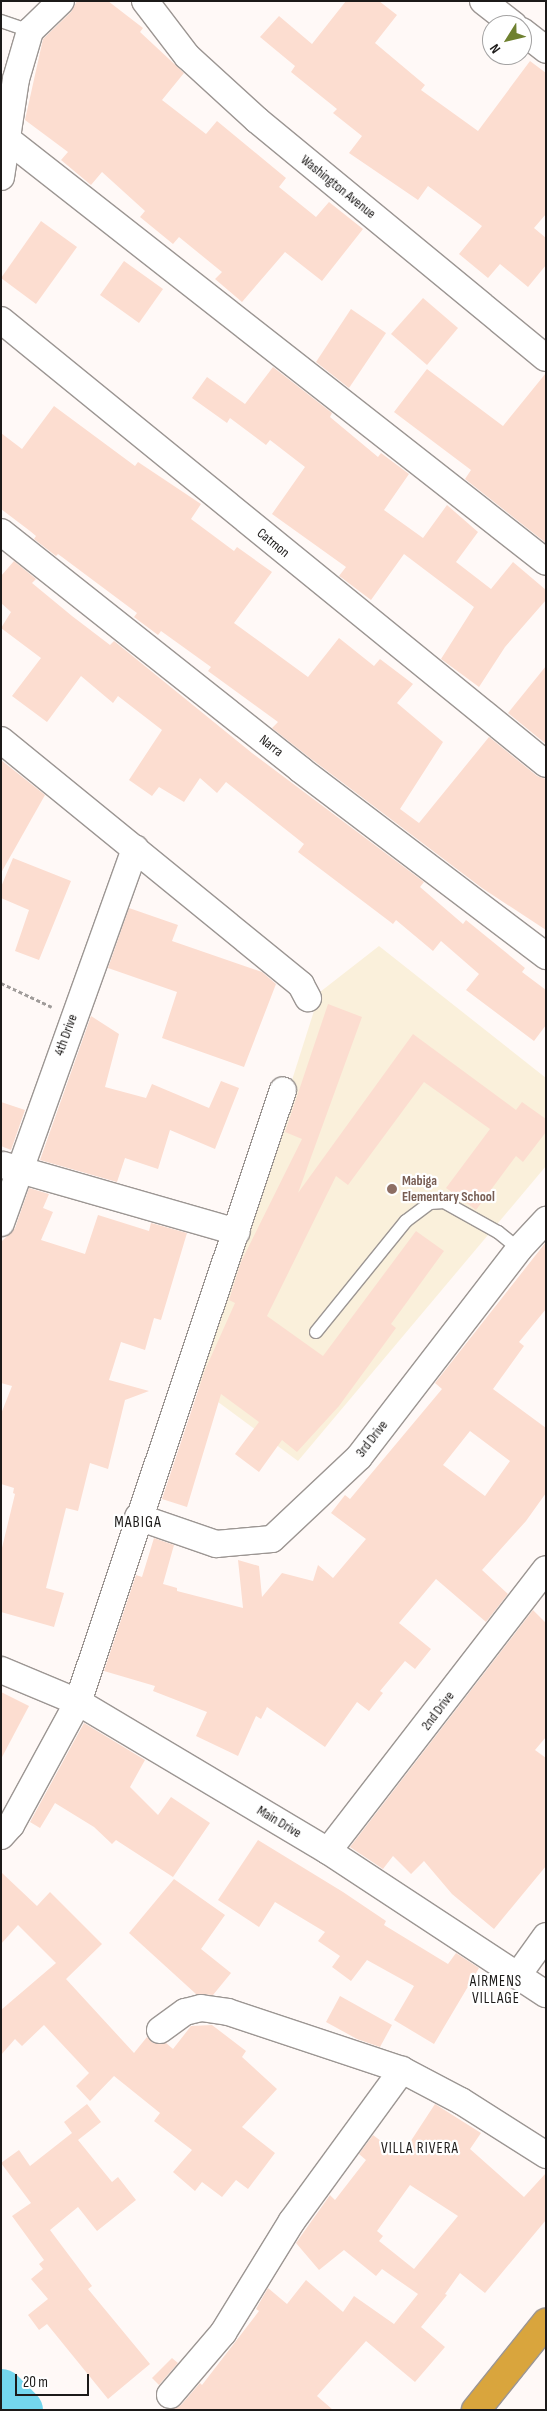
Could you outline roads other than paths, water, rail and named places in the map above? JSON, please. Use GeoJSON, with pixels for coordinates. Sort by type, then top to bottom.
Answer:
{"type":"FeatureCollection","features":[{"type":"Feature","properties":{"kind":"highway"},"geometry":{"type":"LineString","coordinates":[[476,2410],[546,2323]]}},
{"type":"Feature","properties":{"kind":"street"},"geometry":{"type":"LineString","coordinates":[[1,177],[7,139],[9,78],[18,44],[61,1]]}},
{"type":"Feature","properties":{"kind":"street","name":"Washington Avenue"},"geometry":{"type":"LineString","coordinates":[[146,1],[187,56],[257,120],[546,358]]}},
{"type":"Feature","properties":{"kind":"street"},"geometry":{"type":"LineString","coordinates":[[483,1],[501,15]]}},
{"type":"Feature","properties":{"kind":"street"},"geometry":{"type":"LineString","coordinates":[[532,39],[546,50]]}},
{"type":"Feature","properties":{"kind":"street"},"geometry":{"type":"LineString","coordinates":[[7,139],[546,562]]}},
{"type":"Feature","properties":{"kind":"street","name":"Catmon"},"geometry":{"type":"LineString","coordinates":[[1,320],[546,764]]}},
{"type":"Feature","properties":{"kind":"street","name":"Narra"},"geometry":{"type":"LineString","coordinates":[[1,532],[301,770],[546,956]]}},
{"type":"Feature","properties":{"kind":"street"},"geometry":{"type":"LineString","coordinates":[[1,740],[301,985],[308,998]]}},
{"type":"Feature","properties":{"kind":"street","name":"4th Drive"},"geometry":{"type":"LineString","coordinates":[[1,1223],[10,1167],[73,1016],[135,848]]}},
{"type":"Feature","properties":{"kind":"street"},"geometry":{"type":"LineString","coordinates":[[1,1836],[11,1826],[78,1702],[138,1517],[238,1232],[283,1090]]}},
{"type":"Feature","properties":{"kind":"street"},"geometry":{"type":"LineString","coordinates":[[10,1167],[238,1232]]}},
{"type":"Feature","properties":{"kind":"street","name":"3rd Drive"},"geometry":{"type":"LineString","coordinates":[[138,1517],[216,1544],[272,1539],[359,1457],[519,1249],[546,1220]]}},
{"type":"Feature","properties":{"kind":"street","name":"2nd Drive"},"geometry":{"type":"LineString","coordinates":[[328,1851],[388,1777],[546,1569]]}},
{"type":"Feature","properties":{"kind":"street","name":"Main Drive"},"geometry":{"type":"LineString","coordinates":[[1,1670],[78,1702],[328,1851],[546,1994]]}},
{"type":"Feature","properties":{"kind":"street"},"geometry":{"type":"LineString","coordinates":[[518,1975],[546,1936]]}},
{"type":"Feature","properties":{"kind":"street"},"geometry":{"type":"LineString","coordinates":[[160,2030],[185,2012],[201,2008],[228,2012],[402,2070],[461,2101],[546,2155]]}},
{"type":"Feature","properties":{"kind":"street"},"geometry":{"type":"LineString","coordinates":[[170,2395],[223,2333],[292,2221],[402,2070]]}},
{"type":"Feature","properties":{"kind":"lane"},"geometry":{"type":"LineString","coordinates":[[1,21],[18,44]]}},
{"type":"Feature","properties":{"kind":"lane"},"geometry":{"type":"LineString","coordinates":[[316,1332],[406,1221],[430,1203],[444,1202],[498,1232],[519,1249]]}},
{"type":"Feature","properties":{"kind":"waterway"},"geometry":{"type":"LineString","coordinates":[[1,2391],[20,2410]]}},
{"type":"Feature","properties":{"kind":"place","name":"Mabiga Elementary School"},"geometry":{"type":"Point","coordinates":[392,1189]}},
{"type":"Feature","properties":{"kind":"district","name":"MABIGA"},"geometry":{"type":"Point","coordinates":[138,1523]}},
{"type":"Feature","properties":{"kind":"district","name":"AIRMENS VILLAGE"},"geometry":{"type":"Point","coordinates":[496,1990]}},
{"type":"Feature","properties":{"kind":"district","name":"VILLA RIVERA"},"geometry":{"type":"Point","coordinates":[420,2149]}}]}
